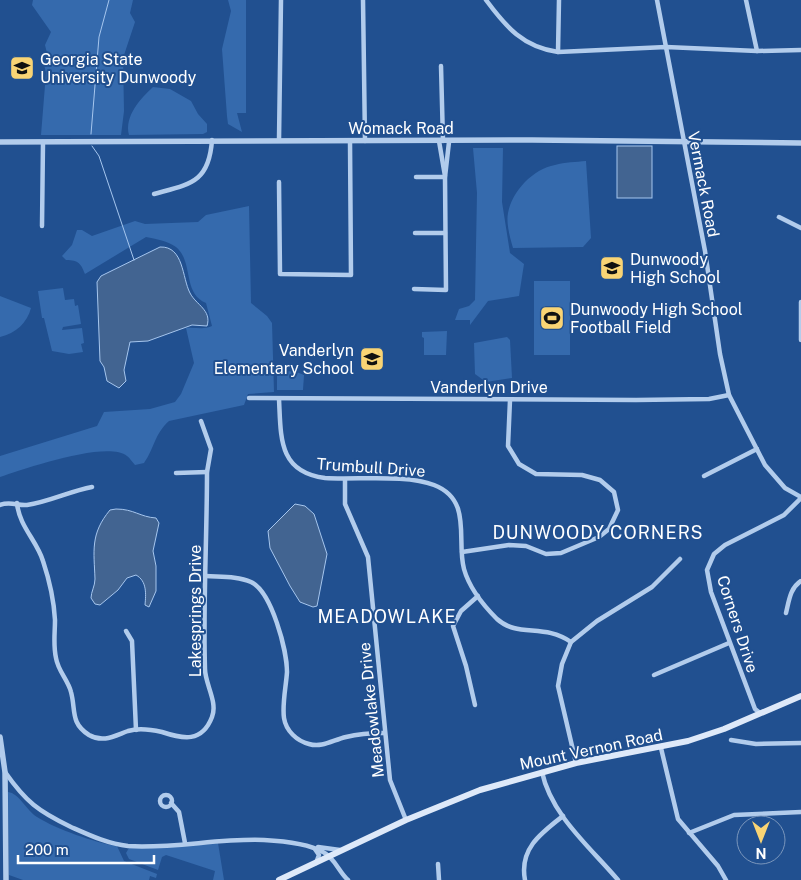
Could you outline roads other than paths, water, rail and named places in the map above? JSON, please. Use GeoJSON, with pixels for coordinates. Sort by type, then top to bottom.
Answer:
{"type":"FeatureCollection","features":[{"type":"Feature","properties":{"kind":"main road","name":"Mount Vernon Road"},"geometry":{"type":"LineString","coordinates":[[279,880],[406,820],[480,790],[576,763],[661,748],[724,729],[801,696]]}},
{"type":"Feature","properties":{"kind":"street"},"geometry":{"type":"LineString","coordinates":[[278,140],[280,0]]}},
{"type":"Feature","properties":{"kind":"street"},"geometry":{"type":"LineString","coordinates":[[363,0],[365,141]]}},
{"type":"Feature","properties":{"kind":"street"},"geometry":{"type":"LineString","coordinates":[[486,0],[507,28],[518,37],[533,46],[558,52],[666,47],[758,51],[801,50]]}},
{"type":"Feature","properties":{"kind":"street"},"geometry":{"type":"LineString","coordinates":[[558,52],[559,0]]}},
{"type":"Feature","properties":{"kind":"street","name":"Vermack Road"},"geometry":{"type":"LineString","coordinates":[[657,0],[705,251],[728,395],[757,448],[764,465],[774,478],[801,498]]}},
{"type":"Feature","properties":{"kind":"street"},"geometry":{"type":"LineString","coordinates":[[746,0],[758,51]]}},
{"type":"Feature","properties":{"kind":"street"},"geometry":{"type":"LineString","coordinates":[[414,289],[446,290],[445,177],[441,66]]}},
{"type":"Feature","properties":{"kind":"street"},"geometry":{"type":"LineString","coordinates":[[154,194],[187,184],[203,174],[210,161],[212,140]]}},
{"type":"Feature","properties":{"kind":"street","name":"Womack Road"},"geometry":{"type":"LineString","coordinates":[[0,142],[278,140],[801,143]]}},
{"type":"Feature","properties":{"kind":"street"},"geometry":{"type":"LineString","coordinates":[[279,182],[280,274],[351,275],[350,141]]}},
{"type":"Feature","properties":{"kind":"street"},"geometry":{"type":"LineString","coordinates":[[444,141],[444,150]]}},
{"type":"Feature","properties":{"kind":"street"},"geometry":{"type":"LineString","coordinates":[[42,226],[43,142]]}},
{"type":"Feature","properties":{"kind":"street"},"geometry":{"type":"LineString","coordinates":[[416,177],[445,177]]}},
{"type":"Feature","properties":{"kind":"street"},"geometry":{"type":"LineString","coordinates":[[779,218],[801,228]]}},
{"type":"Feature","properties":{"kind":"street"},"geometry":{"type":"LineString","coordinates":[[415,233],[445,233]]}},
{"type":"Feature","properties":{"kind":"street"},"geometry":{"type":"LineString","coordinates":[[801,302],[801,340]]}},
{"type":"Feature","properties":{"kind":"street","name":"Vanderlyn Drive"},"geometry":{"type":"LineString","coordinates":[[249,398],[709,399],[728,395]]}},
{"type":"Feature","properties":{"kind":"street","name":"Trumbull Drive"},"geometry":{"type":"LineString","coordinates":[[279,399],[281,437],[288,459],[295,468],[313,477],[345,480],[410,480],[435,485],[446,492],[458,509],[462,522],[463,568],[478,596],[504,624],[526,630],[550,631],[571,642]]}},
{"type":"Feature","properties":{"kind":"street"},"geometry":{"type":"LineString","coordinates":[[462,552],[509,544],[526,546],[546,554],[560,553],[604,533],[615,518],[618,510],[614,492],[600,480],[582,475],[536,474],[519,464],[508,446],[510,400]]}},
{"type":"Feature","properties":{"kind":"street","name":"Lakesprings Drive"},"geometry":{"type":"LineString","coordinates":[[17,503],[18,512],[43,560],[54,615],[53,643],[56,659],[60,673],[70,689],[77,726],[88,734],[100,739],[136,730],[161,732],[175,738],[191,737],[205,729],[213,714],[205,670],[207,472],[211,449],[201,421]]}},
{"type":"Feature","properties":{"kind":"street"},"geometry":{"type":"LineString","coordinates":[[704,476],[757,448]]}},
{"type":"Feature","properties":{"kind":"street"},"geometry":{"type":"LineString","coordinates":[[176,473],[207,472]]}},
{"type":"Feature","properties":{"kind":"street","name":"Meadowlake Drive"},"geometry":{"type":"LineString","coordinates":[[345,480],[345,504],[368,557],[390,780],[406,820]]}},
{"type":"Feature","properties":{"kind":"street"},"geometry":{"type":"LineString","coordinates":[[0,504],[17,503],[25,505],[92,487]]}},
{"type":"Feature","properties":{"kind":"street","name":"Corners Drive"},"geometry":{"type":"LineString","coordinates":[[760,713],[755,709],[728,643],[711,592],[707,570],[714,554],[725,545],[784,515],[801,498]]}},
{"type":"Feature","properties":{"kind":"street"},"geometry":{"type":"LineString","coordinates":[[576,763],[558,686],[562,664],[571,642],[597,621],[652,587],[680,559]]}},
{"type":"Feature","properties":{"kind":"street"},"geometry":{"type":"LineString","coordinates":[[206,576],[246,580],[258,587],[266,595],[285,652],[287,672],[284,717],[288,728],[294,736],[301,741],[317,746],[344,737],[384,733]]}},
{"type":"Feature","properties":{"kind":"street"},"geometry":{"type":"LineString","coordinates":[[786,613],[793,590],[801,581]]}},
{"type":"Feature","properties":{"kind":"street"},"geometry":{"type":"LineString","coordinates":[[475,706],[466,666],[453,626],[461,610],[478,596]]}},
{"type":"Feature","properties":{"kind":"street"},"geometry":{"type":"LineString","coordinates":[[126,631],[132,641],[136,730]]}},
{"type":"Feature","properties":{"kind":"street"},"geometry":{"type":"LineString","coordinates":[[654,675],[728,643]]}},
{"type":"Feature","properties":{"kind":"street"},"geometry":{"type":"LineString","coordinates":[[0,737],[5,772],[3,857],[6,880]]}},
{"type":"Feature","properties":{"kind":"street"},"geometry":{"type":"LineString","coordinates":[[731,740],[756,744],[801,743]]}},
{"type":"Feature","properties":{"kind":"street"},"geometry":{"type":"LineString","coordinates":[[661,748],[673,806],[678,820],[714,861],[726,880]]}},
{"type":"Feature","properties":{"kind":"street"},"geometry":{"type":"LineString","coordinates":[[5,772],[16,788],[38,811],[91,836],[127,846],[251,840],[315,848],[347,849]]}},
{"type":"Feature","properties":{"kind":"street"},"geometry":{"type":"LineString","coordinates":[[542,772],[551,797],[563,816],[618,880]]}},
{"type":"Feature","properties":{"kind":"street"},"geometry":{"type":"LineString","coordinates":[[171,803],[179,812],[185,843]]}},
{"type":"Feature","properties":{"kind":"street"},"geometry":{"type":"LineString","coordinates":[[689,833],[734,815],[801,812]]}},
{"type":"Feature","properties":{"kind":"street"},"geometry":{"type":"LineString","coordinates":[[525,880],[523,862],[529,846],[563,816]]}},
{"type":"Feature","properties":{"kind":"street"},"geometry":{"type":"LineString","coordinates":[[315,848],[330,857],[348,880]]}},
{"type":"Feature","properties":{"kind":"street"},"geometry":{"type":"LineString","coordinates":[[315,848],[319,857],[316,863]]}},
{"type":"Feature","properties":{"kind":"street"},"geometry":{"type":"LineString","coordinates":[[438,864],[439,880]]}},
{"type":"Feature","properties":{"kind":"waterway"},"geometry":{"type":"LineString","coordinates":[[91,134],[99,37],[109,0]]}},
{"type":"Feature","properties":{"kind":"waterway"},"geometry":{"type":"LineString","coordinates":[[92,146],[99,156],[134,260]]}},
{"type":"Feature","properties":{"kind":"place","name":"Georgia State University Dunwoody"},"geometry":{"type":"Point","coordinates":[22,68]}},
{"type":"Feature","properties":{"kind":"place","name":"Dunwoody High School"},"geometry":{"type":"Point","coordinates":[612,268]}},
{"type":"Feature","properties":{"kind":"place","name":"Dunwoody High School Football Field"},"geometry":{"type":"Point","coordinates":[552,318]}},
{"type":"Feature","properties":{"kind":"place","name":"Vanderlyn Elementary School"},"geometry":{"type":"Point","coordinates":[372,359]}},
{"type":"Feature","properties":{"kind":"district","name":"DUNWOODY CORNERS"},"geometry":{"type":"Point","coordinates":[598,533]}},
{"type":"Feature","properties":{"kind":"district","name":"MEADOWLAKE"},"geometry":{"type":"Point","coordinates":[387,617]}}]}
